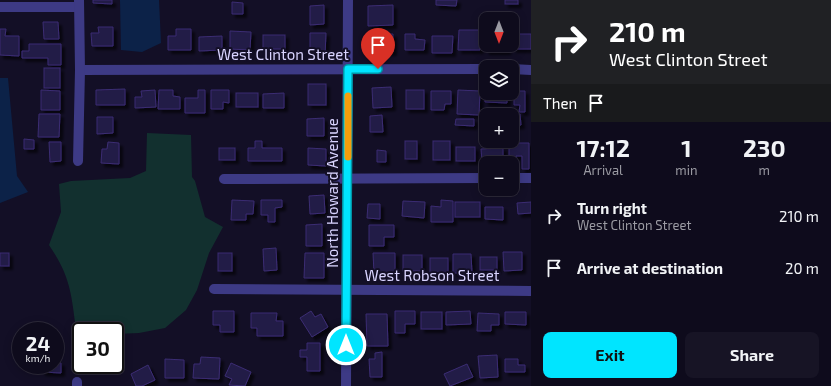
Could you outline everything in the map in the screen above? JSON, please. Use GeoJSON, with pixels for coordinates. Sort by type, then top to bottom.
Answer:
{"type":"FeatureCollection","features":[{"type":"Feature","properties":{"kind":"street","name":"North Howard Avenue"},"geometry":{"type":"LineString","coordinates":[[346,386],[348,0]]}},
{"type":"Feature","properties":{"kind":"street"},"geometry":{"type":"LineString","coordinates":[[0,7],[79,4],[80,70],[78,161]]}},
{"type":"Feature","properties":{"kind":"street","name":"West Clinton Street"},"geometry":{"type":"LineString","coordinates":[[80,70],[479,69]]}},
{"type":"Feature","properties":{"kind":"street"},"geometry":{"type":"LineString","coordinates":[[519,70],[531,70]]}},
{"type":"Feature","properties":{"kind":"street"},"geometry":{"type":"LineString","coordinates":[[224,179],[479,178]]}},
{"type":"Feature","properties":{"kind":"street"},"geometry":{"type":"LineString","coordinates":[[519,178],[531,178]]}},
{"type":"Feature","properties":{"kind":"street","name":"West Robson Street"},"geometry":{"type":"LineString","coordinates":[[214,289],[531,291]]}},
{"type":"Feature","properties":{"kind":"green space"},"geometry":{"type":"Polygon","coordinates":[[[147,133],[191,135],[192,177],[195,181],[205,217],[223,227],[209,253],[197,290],[186,310],[165,328],[139,333],[124,334],[124,322],[75,322],[72,300],[65,273],[49,245],[61,212],[59,184],[71,181],[130,178],[146,171],[147,133]]]}},
{"type":"Feature","properties":{"kind":"water"},"geometry":{"type":"Polygon","coordinates":[[[120,0],[159,0],[161,43],[142,52],[121,50],[120,0]]]}},
{"type":"Feature","properties":{"kind":"water"},"geometry":{"type":"Polygon","coordinates":[[[0,78],[8,78],[17,176],[28,192],[0,203],[0,78]]]}},
{"type":"Feature","properties":{"kind":"building"},"geometry":{"type":"Polygon","coordinates":[[[93,0],[112,0],[112,4],[93,3],[93,0]]]}},
{"type":"Feature","properties":{"kind":"building"},"geometry":{"type":"Polygon","coordinates":[[[436,0],[457,0],[456,6],[436,5],[436,0]]]}},
{"type":"Feature","properties":{"kind":"building"},"geometry":{"type":"Polygon","coordinates":[[[505,0],[518,0],[518,4],[505,4],[505,0]]]}},
{"type":"Feature","properties":{"kind":"building"},"geometry":{"type":"Polygon","coordinates":[[[232,2],[243,3],[243,14],[232,14],[232,2]]]}},
{"type":"Feature","properties":{"kind":"building"},"geometry":{"type":"Polygon","coordinates":[[[324,5],[324,24],[310,25],[310,6],[324,5]]]}},
{"type":"Feature","properties":{"kind":"building"},"geometry":{"type":"Polygon","coordinates":[[[393,5],[393,25],[368,26],[368,6],[393,5]]]}},
{"type":"Feature","properties":{"kind":"building"},"geometry":{"type":"Polygon","coordinates":[[[43,22],[58,22],[59,39],[44,39],[43,22]]]}},
{"type":"Feature","properties":{"kind":"building"},"geometry":{"type":"Polygon","coordinates":[[[98,27],[113,27],[113,46],[92,46],[91,33],[99,33],[98,27]]]}},
{"type":"Feature","properties":{"kind":"building"},"geometry":{"type":"Polygon","coordinates":[[[0,29],[6,29],[5,36],[19,36],[19,56],[0,55],[0,29]]]}},
{"type":"Feature","properties":{"kind":"building"},"geometry":{"type":"Polygon","coordinates":[[[176,29],[191,29],[191,50],[168,50],[168,36],[176,36],[176,29]]]}},
{"type":"Feature","properties":{"kind":"building"},"geometry":{"type":"Polygon","coordinates":[[[459,30],[479,30],[479,50],[458,50],[459,30]]]}},
{"type":"Feature","properties":{"kind":"building"},"geometry":{"type":"Polygon","coordinates":[[[230,31],[251,32],[250,50],[230,49],[230,31]]]}},
{"type":"Feature","properties":{"kind":"building"},"geometry":{"type":"Polygon","coordinates":[[[310,33],[326,33],[325,55],[310,55],[310,33]]]}},
{"type":"Feature","properties":{"kind":"building"},"geometry":{"type":"Polygon","coordinates":[[[370,34],[393,34],[393,52],[369,52],[370,34]]]}},
{"type":"Feature","properties":{"kind":"building"},"geometry":{"type":"Polygon","coordinates":[[[405,34],[415,34],[415,39],[425,40],[424,50],[405,50],[405,34]]]}},
{"type":"Feature","properties":{"kind":"building"},"geometry":{"type":"Polygon","coordinates":[[[519,34],[531,34],[531,49],[519,49],[519,34]]]}},
{"type":"Feature","properties":{"kind":"building"},"geometry":{"type":"Polygon","coordinates":[[[263,35],[285,35],[285,49],[263,49],[263,35]]]}},
{"type":"Feature","properties":{"kind":"building"},"geometry":{"type":"Polygon","coordinates":[[[222,36],[222,50],[199,51],[199,37],[222,36]]]}},
{"type":"Feature","properties":{"kind":"building"},"geometry":{"type":"Polygon","coordinates":[[[432,36],[453,36],[452,53],[432,53],[432,36]]]}},
{"type":"Feature","properties":{"kind":"building"},"geometry":{"type":"Polygon","coordinates":[[[29,44],[61,44],[61,65],[48,65],[48,58],[22,58],[22,51],[29,51],[29,44]]]}},
{"type":"Feature","properties":{"kind":"building"},"geometry":{"type":"Polygon","coordinates":[[[44,68],[60,68],[60,88],[44,88],[44,68]]]}},
{"type":"Feature","properties":{"kind":"building"},"geometry":{"type":"Polygon","coordinates":[[[308,84],[326,84],[326,105],[308,105],[308,84]]]}},
{"type":"Feature","properties":{"kind":"building"},"geometry":{"type":"Polygon","coordinates":[[[391,87],[392,107],[373,108],[372,88],[391,87]]]}},
{"type":"Feature","properties":{"kind":"building"},"geometry":{"type":"Polygon","coordinates":[[[125,89],[125,105],[96,105],[96,90],[125,89]]]}},
{"type":"Feature","properties":{"kind":"building"},"geometry":{"type":"Polygon","coordinates":[[[41,90],[60,91],[60,110],[41,110],[41,90]]]}},
{"type":"Feature","properties":{"kind":"building"},"geometry":{"type":"Polygon","coordinates":[[[155,90],[156,107],[135,108],[135,97],[142,97],[141,91],[155,90]]]}},
{"type":"Feature","properties":{"kind":"building"},"geometry":{"type":"Polygon","coordinates":[[[159,90],[173,90],[173,96],[180,97],[180,109],[158,109],[159,90]]]}},
{"type":"Feature","properties":{"kind":"building"},"geometry":{"type":"Polygon","coordinates":[[[198,90],[205,90],[205,113],[185,113],[185,98],[198,98],[198,90]]]}},
{"type":"Feature","properties":{"kind":"building"},"geometry":{"type":"Polygon","coordinates":[[[211,90],[229,90],[229,103],[223,102],[223,109],[211,109],[211,90]]]}},
{"type":"Feature","properties":{"kind":"building"},"geometry":{"type":"Polygon","coordinates":[[[406,90],[424,90],[424,109],[406,109],[406,90]]]}},
{"type":"Feature","properties":{"kind":"building"},"geometry":{"type":"Polygon","coordinates":[[[458,90],[479,91],[479,115],[457,114],[458,90]]]}},
{"type":"Feature","properties":{"kind":"building"},"geometry":{"type":"Polygon","coordinates":[[[431,91],[451,91],[451,104],[445,104],[444,110],[431,110],[431,91]]]}},
{"type":"Feature","properties":{"kind":"building"},"geometry":{"type":"Polygon","coordinates":[[[519,91],[525,91],[525,112],[519,112],[520,105],[514,105],[514,100],[519,100],[519,91]]]}},
{"type":"Feature","properties":{"kind":"building"},"geometry":{"type":"Polygon","coordinates":[[[236,93],[258,93],[258,107],[236,107],[236,93]]]}},
{"type":"Feature","properties":{"kind":"building"},"geometry":{"type":"Polygon","coordinates":[[[284,93],[284,108],[263,108],[263,94],[284,93]]]}},
{"type":"Feature","properties":{"kind":"building"},"geometry":{"type":"Polygon","coordinates":[[[485,100],[507,100],[507,103],[485,102],[485,100]]]}},
{"type":"Feature","properties":{"kind":"building"},"geometry":{"type":"Polygon","coordinates":[[[39,114],[60,114],[59,137],[38,137],[39,114]]]}},
{"type":"Feature","properties":{"kind":"building"},"geometry":{"type":"Polygon","coordinates":[[[519,114],[520,114],[521,125],[519,125],[519,114]]]}},
{"type":"Feature","properties":{"kind":"building"},"geometry":{"type":"Polygon","coordinates":[[[382,115],[383,132],[370,132],[370,116],[382,115]]]}},
{"type":"Feature","properties":{"kind":"building"},"geometry":{"type":"Polygon","coordinates":[[[97,117],[113,117],[113,133],[97,134],[97,117]]]}},
{"type":"Feature","properties":{"kind":"building"},"geometry":{"type":"Polygon","coordinates":[[[324,118],[324,136],[307,136],[307,119],[324,118]]]}},
{"type":"Feature","properties":{"kind":"building"},"geometry":{"type":"Polygon","coordinates":[[[456,119],[474,119],[474,126],[455,125],[456,119]]]}},
{"type":"Feature","properties":{"kind":"building"},"geometry":{"type":"Polygon","coordinates":[[[24,139],[34,140],[34,149],[24,149],[24,139]]]}},
{"type":"Feature","properties":{"kind":"building"},"geometry":{"type":"Polygon","coordinates":[[[255,141],[262,141],[262,148],[282,148],[282,161],[248,161],[248,148],[255,148],[255,141]]]}},
{"type":"Feature","properties":{"kind":"building"},"geometry":{"type":"Polygon","coordinates":[[[405,141],[417,141],[417,159],[405,159],[405,141]]]}},
{"type":"Feature","properties":{"kind":"building"},"geometry":{"type":"Polygon","coordinates":[[[433,141],[450,141],[450,160],[433,160],[433,141]]]}},
{"type":"Feature","properties":{"kind":"building"},"geometry":{"type":"Polygon","coordinates":[[[49,142],[61,142],[61,161],[50,162],[49,142]]]}},
{"type":"Feature","properties":{"kind":"building"},"geometry":{"type":"Polygon","coordinates":[[[108,142],[119,143],[119,164],[101,163],[102,149],[107,149],[108,142]]]}},
{"type":"Feature","properties":{"kind":"building"},"geometry":{"type":"Polygon","coordinates":[[[519,143],[529,143],[529,169],[522,169],[522,156],[509,156],[509,148],[519,148],[519,143]]]}},
{"type":"Feature","properties":{"kind":"building"},"geometry":{"type":"Polygon","coordinates":[[[456,147],[475,147],[475,161],[456,161],[456,147]]]}},
{"type":"Feature","properties":{"kind":"building"},"geometry":{"type":"Polygon","coordinates":[[[219,148],[235,148],[235,160],[219,160],[219,148]]]}},
{"type":"Feature","properties":{"kind":"building"},"geometry":{"type":"Polygon","coordinates":[[[308,148],[326,149],[326,166],[308,165],[308,148]]]}},
{"type":"Feature","properties":{"kind":"building"},"geometry":{"type":"Polygon","coordinates":[[[503,148],[503,156],[482,156],[481,149],[503,148]]]}},
{"type":"Feature","properties":{"kind":"building"},"geometry":{"type":"Polygon","coordinates":[[[377,150],[386,151],[386,162],[377,162],[377,150]]]}},
{"type":"Feature","properties":{"kind":"building"},"geometry":{"type":"Polygon","coordinates":[[[324,195],[325,213],[310,214],[309,196],[324,195]]]}},
{"type":"Feature","properties":{"kind":"building"},"geometry":{"type":"Polygon","coordinates":[[[232,200],[254,201],[253,214],[246,214],[246,220],[231,220],[232,200]]]}},
{"type":"Feature","properties":{"kind":"building"},"geometry":{"type":"Polygon","coordinates":[[[261,200],[282,200],[282,207],[275,208],[275,222],[268,222],[268,215],[261,215],[261,200]]]}},
{"type":"Feature","properties":{"kind":"building"},"geometry":{"type":"Polygon","coordinates":[[[441,200],[453,201],[453,222],[431,222],[431,206],[441,207],[441,200]]]}},
{"type":"Feature","properties":{"kind":"building"},"geometry":{"type":"Polygon","coordinates":[[[403,201],[425,202],[424,218],[402,216],[403,201]]]}},
{"type":"Feature","properties":{"kind":"building"},"geometry":{"type":"Polygon","coordinates":[[[455,202],[480,202],[480,217],[455,217],[455,202]]]}},
{"type":"Feature","properties":{"kind":"building"},"geometry":{"type":"Polygon","coordinates":[[[531,202],[531,213],[518,214],[517,203],[531,202]]]}},
{"type":"Feature","properties":{"kind":"building"},"geometry":{"type":"Polygon","coordinates":[[[368,204],[380,204],[380,219],[367,218],[368,204]]]}},
{"type":"Feature","properties":{"kind":"building"},"geometry":{"type":"Polygon","coordinates":[[[485,207],[503,207],[503,220],[485,219],[485,207]]]}},
{"type":"Feature","properties":{"kind":"building"},"geometry":{"type":"Polygon","coordinates":[[[322,224],[322,246],[306,246],[306,225],[322,224]]]}},
{"type":"Feature","properties":{"kind":"building"},"geometry":{"type":"Polygon","coordinates":[[[369,225],[394,225],[394,237],[384,237],[384,246],[369,246],[369,225]]]}},
{"type":"Feature","properties":{"kind":"building"},"geometry":{"type":"Polygon","coordinates":[[[276,248],[277,270],[264,271],[263,249],[276,248]]]}},
{"type":"Feature","properties":{"kind":"building"},"geometry":{"type":"Polygon","coordinates":[[[503,252],[522,252],[522,270],[504,271],[503,252]]]}},
{"type":"Feature","properties":{"kind":"building"},"geometry":{"type":"Polygon","coordinates":[[[0,253],[9,253],[9,266],[0,266],[0,253]]]}},
{"type":"Feature","properties":{"kind":"building"},"geometry":{"type":"Polygon","coordinates":[[[218,253],[232,253],[232,271],[218,271],[218,253]]]}},
{"type":"Feature","properties":{"kind":"building"},"geometry":{"type":"Polygon","coordinates":[[[305,253],[324,253],[324,278],[304,278],[305,253]]]}},
{"type":"Feature","properties":{"kind":"building"},"geometry":{"type":"Polygon","coordinates":[[[373,253],[395,253],[395,272],[374,273],[373,253]]]}},
{"type":"Feature","properties":{"kind":"building"},"geometry":{"type":"Polygon","coordinates":[[[453,254],[471,254],[472,273],[453,273],[453,254]]]}},
{"type":"Feature","properties":{"kind":"building"},"geometry":{"type":"Polygon","coordinates":[[[403,255],[422,255],[422,271],[403,271],[403,255]]]}},
{"type":"Feature","properties":{"kind":"building"},"geometry":{"type":"Polygon","coordinates":[[[480,257],[497,257],[497,270],[480,270],[480,257]]]}},
{"type":"Feature","properties":{"kind":"building"},"geometry":{"type":"Polygon","coordinates":[[[430,258],[448,258],[448,272],[430,272],[430,258]]]}},
{"type":"Feature","properties":{"kind":"building"},"geometry":{"type":"Polygon","coordinates":[[[213,311],[234,311],[234,332],[220,332],[220,325],[213,325],[213,311]]]}},
{"type":"Feature","properties":{"kind":"building"},"geometry":{"type":"Polygon","coordinates":[[[311,311],[315,317],[321,314],[328,327],[312,337],[300,318],[311,311]]]}},
{"type":"Feature","properties":{"kind":"building"},"geometry":{"type":"Polygon","coordinates":[[[395,311],[415,311],[415,324],[405,324],[405,333],[395,333],[395,311]]]}},
{"type":"Feature","properties":{"kind":"building"},"geometry":{"type":"Polygon","coordinates":[[[470,311],[471,324],[446,325],[446,312],[470,311]]]}},
{"type":"Feature","properties":{"kind":"building"},"geometry":{"type":"Polygon","coordinates":[[[421,312],[442,312],[442,329],[421,329],[421,312]]]}},
{"type":"Feature","properties":{"kind":"building"},"geometry":{"type":"Polygon","coordinates":[[[505,312],[526,312],[526,325],[505,324],[505,312]]]}},
{"type":"Feature","properties":{"kind":"building"},"geometry":{"type":"Polygon","coordinates":[[[251,313],[277,313],[276,321],[283,321],[283,336],[257,336],[257,328],[251,328],[251,313]]]}},
{"type":"Feature","properties":{"kind":"building"},"geometry":{"type":"Polygon","coordinates":[[[478,313],[499,314],[499,325],[491,325],[491,331],[477,331],[478,313]]]}},
{"type":"Feature","properties":{"kind":"building"},"geometry":{"type":"Polygon","coordinates":[[[366,314],[387,314],[388,346],[367,346],[366,314]]]}},
{"type":"Feature","properties":{"kind":"building"},"geometry":{"type":"Polygon","coordinates":[[[307,343],[320,343],[320,371],[307,371],[307,357],[300,357],[300,350],[307,350],[307,343]]]}},
{"type":"Feature","properties":{"kind":"building"},"geometry":{"type":"Polygon","coordinates":[[[382,352],[382,377],[370,377],[369,359],[375,359],[375,353],[382,352]]]}},
{"type":"Feature","properties":{"kind":"building"},"geometry":{"type":"Polygon","coordinates":[[[497,355],[498,377],[480,378],[478,356],[497,355]]]}},
{"type":"Feature","properties":{"kind":"building"},"geometry":{"type":"Polygon","coordinates":[[[201,357],[220,358],[219,379],[193,378],[194,364],[200,364],[201,357]]]}},
{"type":"Feature","properties":{"kind":"building"},"geometry":{"type":"Polygon","coordinates":[[[165,359],[184,360],[184,378],[165,378],[165,359]]]}},
{"type":"Feature","properties":{"kind":"building"},"geometry":{"type":"Polygon","coordinates":[[[505,359],[518,359],[518,365],[525,365],[525,372],[505,372],[505,359]]]}},
{"type":"Feature","properties":{"kind":"building"},"geometry":{"type":"Polygon","coordinates":[[[231,363],[251,372],[245,386],[229,385],[232,379],[225,376],[231,363]]]}},
{"type":"Feature","properties":{"kind":"building"},"geometry":{"type":"Polygon","coordinates":[[[467,364],[473,377],[450,386],[444,374],[467,364]]]}},
{"type":"Feature","properties":{"kind":"building"},"geometry":{"type":"Polygon","coordinates":[[[148,365],[155,380],[142,386],[136,386],[131,374],[148,365]]]}},
{"type":"Feature","properties":{"kind":"slow traffic"},"geometry":{"type":"LineString","coordinates":[[348,96],[348,157]]}},
{"type":"Feature","properties":{"kind":"route"},"geometry":{"type":"LineString","coordinates":[[346,345],[348,69],[378,69]]}}]}
